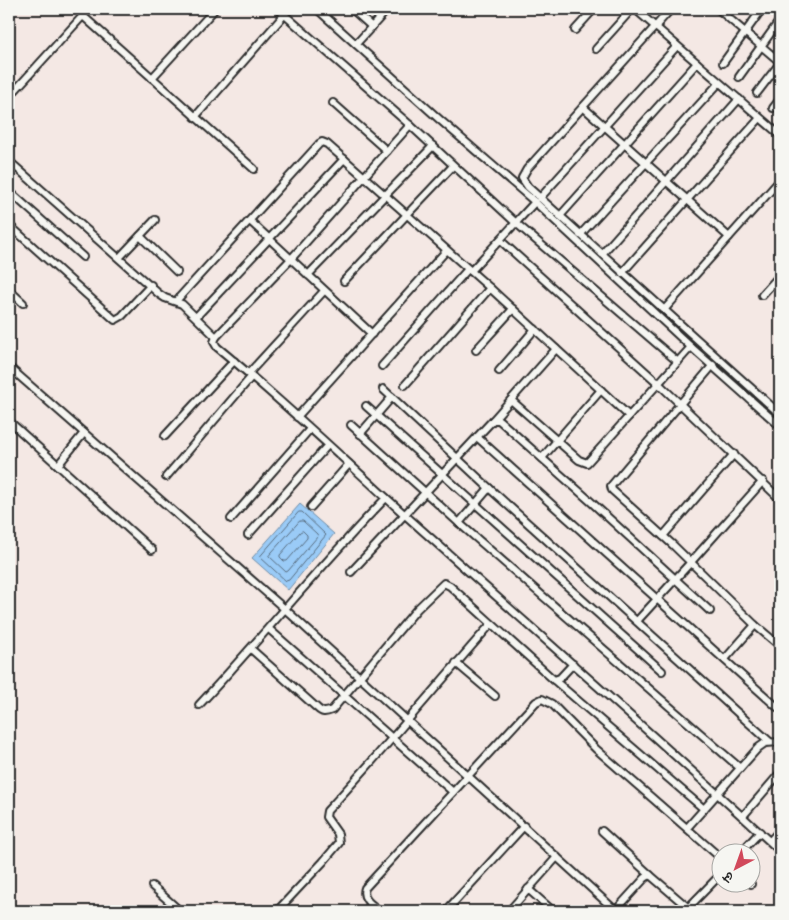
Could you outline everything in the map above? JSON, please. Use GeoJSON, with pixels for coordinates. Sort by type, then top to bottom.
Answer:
{"type":"FeatureCollection","features":[{"type":"Feature","properties":{"kind":"street"},"geometry":{"type":"LineString","coordinates":[[9,97],[89,9]]}},
{"type":"Feature","properties":{"kind":"street"},"geometry":{"type":"LineString","coordinates":[[152,78],[215,9]]}},
{"type":"Feature","properties":{"kind":"street"},"geometry":{"type":"LineString","coordinates":[[278,9],[410,125],[516,223],[678,362]]}},
{"type":"Feature","properties":{"kind":"street"},"geometry":{"type":"LineString","coordinates":[[317,9],[452,131],[537,200],[560,216],[780,414]]}},
{"type":"Feature","properties":{"kind":"street"},"geometry":{"type":"LineString","coordinates":[[352,9],[372,27]]}},
{"type":"Feature","properties":{"kind":"street"},"geometry":{"type":"LineString","coordinates":[[356,44],[388,9]]}},
{"type":"Feature","properties":{"kind":"street"},"geometry":{"type":"LineString","coordinates":[[575,30],[594,9]]}},
{"type":"Feature","properties":{"kind":"street"},"geometry":{"type":"LineString","coordinates":[[596,49],[633,9],[780,135]]}},
{"type":"Feature","properties":{"kind":"street"},"geometry":{"type":"LineString","coordinates":[[671,9],[522,178],[537,200],[692,347],[780,426]]}},
{"type":"Feature","properties":{"kind":"street"},"geometry":{"type":"LineString","coordinates":[[718,9],[780,63],[757,93]]}},
{"type":"Feature","properties":{"kind":"street"},"geometry":{"type":"LineString","coordinates":[[723,63],[760,9]]}},
{"type":"Feature","properties":{"kind":"street"},"geometry":{"type":"LineString","coordinates":[[195,116],[285,14]]}},
{"type":"Feature","properties":{"kind":"street"},"geometry":{"type":"LineString","coordinates":[[82,16],[254,169]]}},
{"type":"Feature","properties":{"kind":"street"},"geometry":{"type":"LineString","coordinates":[[739,77],[780,20]]}},
{"type":"Feature","properties":{"kind":"street"},"geometry":{"type":"LineString","coordinates":[[382,366],[516,223],[677,46]]}},
{"type":"Feature","properties":{"kind":"street"},"geometry":{"type":"LineString","coordinates":[[560,216],[697,63]]}},
{"type":"Feature","properties":{"kind":"street"},"geometry":{"type":"LineString","coordinates":[[580,235],[720,83]]}},
{"type":"Feature","properties":{"kind":"street"},"geometry":{"type":"LineString","coordinates":[[602,254],[739,99]]}},
{"type":"Feature","properties":{"kind":"street"},"geometry":{"type":"LineString","coordinates":[[773,108],[780,100]]}},
{"type":"Feature","properties":{"kind":"street"},"geometry":{"type":"LineString","coordinates":[[333,103],[387,151]]}},
{"type":"Feature","properties":{"kind":"street"},"geometry":{"type":"LineString","coordinates":[[583,107],[729,237]]}},
{"type":"Feature","properties":{"kind":"street"},"geometry":{"type":"LineString","coordinates":[[622,273],[760,118]]}},
{"type":"Feature","properties":{"kind":"street"},"geometry":{"type":"LineString","coordinates":[[410,125],[291,259],[216,337],[214,342],[217,347],[780,850]]}},
{"type":"Feature","properties":{"kind":"street"},"geometry":{"type":"LineString","coordinates":[[176,301],[322,142],[327,144],[446,251],[470,270],[629,416]]}},
{"type":"Feature","properties":{"kind":"street"},"geometry":{"type":"LineString","coordinates":[[308,275],[433,146]]}},
{"type":"Feature","properties":{"kind":"street"},"geometry":{"type":"LineString","coordinates":[[196,318],[344,159]]}},
{"type":"Feature","properties":{"kind":"street"},"geometry":{"type":"LineString","coordinates":[[9,161],[165,298],[176,301],[216,337]]}},
{"type":"Feature","properties":{"kind":"street"},"geometry":{"type":"LineString","coordinates":[[344,281],[453,166]]}},
{"type":"Feature","properties":{"kind":"street"},"geometry":{"type":"LineString","coordinates":[[664,310],[780,180]]}},
{"type":"Feature","properties":{"kind":"street"},"geometry":{"type":"LineString","coordinates":[[9,191],[83,257]]}},
{"type":"Feature","properties":{"kind":"street"},"geometry":{"type":"LineString","coordinates":[[120,258],[155,220]]}},
{"type":"Feature","properties":{"kind":"street"},"geometry":{"type":"LineString","coordinates":[[250,221],[372,334]]}},
{"type":"Feature","properties":{"kind":"street"},"geometry":{"type":"LineString","coordinates":[[9,225],[115,320],[122,316],[150,285]]}},
{"type":"Feature","properties":{"kind":"street"},"geometry":{"type":"LineString","coordinates":[[140,236],[177,272]]}},
{"type":"Feature","properties":{"kind":"street"},"geometry":{"type":"LineString","coordinates":[[500,240],[658,383],[780,499]]}},
{"type":"Feature","properties":{"kind":"street"},"geometry":{"type":"LineString","coordinates":[[297,417],[446,251]]}},
{"type":"Feature","properties":{"kind":"street"},"geometry":{"type":"LineString","coordinates":[[762,295],[780,275]]}},
{"type":"Feature","properties":{"kind":"street"},"geometry":{"type":"LineString","coordinates":[[404,385],[490,288]]}},
{"type":"Feature","properties":{"kind":"street"},"geometry":{"type":"LineString","coordinates":[[9,290],[23,303]]}},
{"type":"Feature","properties":{"kind":"street"},"geometry":{"type":"LineString","coordinates":[[166,477],[250,375],[324,290]]}},
{"type":"Feature","properties":{"kind":"street"},"geometry":{"type":"LineString","coordinates":[[476,350],[513,309]]}},
{"type":"Feature","properties":{"kind":"street"},"geometry":{"type":"LineString","coordinates":[[499,371],[536,330]]}},
{"type":"Feature","properties":{"kind":"street"},"geometry":{"type":"LineString","coordinates":[[511,400],[579,460],[587,463],[692,347]]}},
{"type":"Feature","properties":{"kind":"street"},"geometry":{"type":"LineString","coordinates":[[351,572],[493,420],[556,349]]}},
{"type":"Feature","properties":{"kind":"street"},"geometry":{"type":"LineString","coordinates":[[166,436],[234,361]]}},
{"type":"Feature","properties":{"kind":"street"},"geometry":{"type":"LineString","coordinates":[[713,365],[611,486],[612,490],[691,562],[755,625],[780,646]]}},
{"type":"Feature","properties":{"kind":"street"},"geometry":{"type":"LineString","coordinates":[[9,367],[286,610],[615,911],[650,875]]}},
{"type":"Feature","properties":{"kind":"street"},"geometry":{"type":"LineString","coordinates":[[384,389],[489,488],[770,742]]}},
{"type":"Feature","properties":{"kind":"street"},"geometry":{"type":"LineString","coordinates":[[542,458],[601,390]]}},
{"type":"Feature","properties":{"kind":"street"},"geometry":{"type":"LineString","coordinates":[[360,434],[392,397]]}},
{"type":"Feature","properties":{"kind":"street"},"geometry":{"type":"LineString","coordinates":[[366,406],[662,671]]}},
{"type":"Feature","properties":{"kind":"street"},"geometry":{"type":"LineString","coordinates":[[493,420],[498,420],[542,458],[710,611]]}},
{"type":"Feature","properties":{"kind":"street"},"geometry":{"type":"LineString","coordinates":[[9,421],[152,550]]}},
{"type":"Feature","properties":{"kind":"street"},"geometry":{"type":"LineString","coordinates":[[351,425],[459,523],[740,768]]}},
{"type":"Feature","properties":{"kind":"street"},"geometry":{"type":"LineString","coordinates":[[231,519],[310,429]]}},
{"type":"Feature","properties":{"kind":"street"},"geometry":{"type":"LineString","coordinates":[[58,465],[84,433]]}},
{"type":"Feature","properties":{"kind":"street"},"geometry":{"type":"LineString","coordinates":[[477,437],[777,707]]}},
{"type":"Feature","properties":{"kind":"street"},"geometry":{"type":"LineString","coordinates":[[248,535],[328,445]]}},
{"type":"Feature","properties":{"kind":"street"},"geometry":{"type":"LineString","coordinates":[[663,536],[734,454]]}},
{"type":"Feature","properties":{"kind":"street"},"geometry":{"type":"LineString","coordinates":[[311,507],[349,464]]}},
{"type":"Feature","properties":{"kind":"street"},"geometry":{"type":"LineString","coordinates":[[637,620],[763,481]]}},
{"type":"Feature","properties":{"kind":"street"},"geometry":{"type":"LineString","coordinates":[[459,523],[489,488]]}},
{"type":"Feature","properties":{"kind":"street"},"geometry":{"type":"LineString","coordinates":[[199,705],[252,649],[333,554],[386,498]]}},
{"type":"Feature","properties":{"kind":"street"},"geometry":{"type":"LineString","coordinates":[[252,649],[321,712],[326,713],[332,710],[417,609],[444,583],[450,586],[554,680],[704,809]]}},
{"type":"Feature","properties":{"kind":"street"},"geometry":{"type":"LineString","coordinates":[[277,911],[323,862],[338,843],[338,834],[327,820],[325,814],[327,811],[392,740],[491,624]]}},
{"type":"Feature","properties":{"kind":"street"},"geometry":{"type":"LineString","coordinates":[[725,659],[755,625]]}},
{"type":"Feature","properties":{"kind":"street"},"geometry":{"type":"LineString","coordinates":[[269,629],[392,740],[453,792]]}},
{"type":"Feature","properties":{"kind":"street"},"geometry":{"type":"LineString","coordinates":[[456,663],[495,696]]}},
{"type":"Feature","properties":{"kind":"street"},"geometry":{"type":"LineString","coordinates":[[554,680],[560,678],[573,664]]}},
{"type":"Feature","properties":{"kind":"street"},"geometry":{"type":"LineString","coordinates":[[380,911],[365,897],[363,892],[365,888],[536,702],[542,699],[547,700],[596,749],[712,850]]}},
{"type":"Feature","properties":{"kind":"street"},"geometry":{"type":"LineString","coordinates":[[687,828],[758,748],[765,743],[780,742]]}},
{"type":"Feature","properties":{"kind":"street"},"geometry":{"type":"LineString","coordinates":[[743,816],[780,773]]}},
{"type":"Feature","properties":{"kind":"street"},"geometry":{"type":"LineString","coordinates":[[446,911],[524,826]]}},
{"type":"Feature","properties":{"kind":"street"},"geometry":{"type":"LineString","coordinates":[[770,841],[780,830]]}},
{"type":"Feature","properties":{"kind":"street"},"geometry":{"type":"LineString","coordinates":[[602,831],[688,910],[712,884]]}},
{"type":"Feature","properties":{"kind":"street"},"geometry":{"type":"LineString","coordinates":[[750,842],[760,832]]}},
{"type":"Feature","properties":{"kind":"street"},"geometry":{"type":"LineString","coordinates":[[509,911],[557,857]]}},
{"type":"Feature","properties":{"kind":"street"},"geometry":{"type":"LineString","coordinates":[[152,886],[180,911]]}},
{"type":"Feature","properties":{"kind":"street"},"geometry":{"type":"LineString","coordinates":[[528,890],[553,911]]}},
{"type":"Feature","properties":{"kind":"water"},"geometry":{"type":"Polygon","coordinates":[[[300,504],[334,534],[288,590],[252,558],[300,504]]]}}]}
